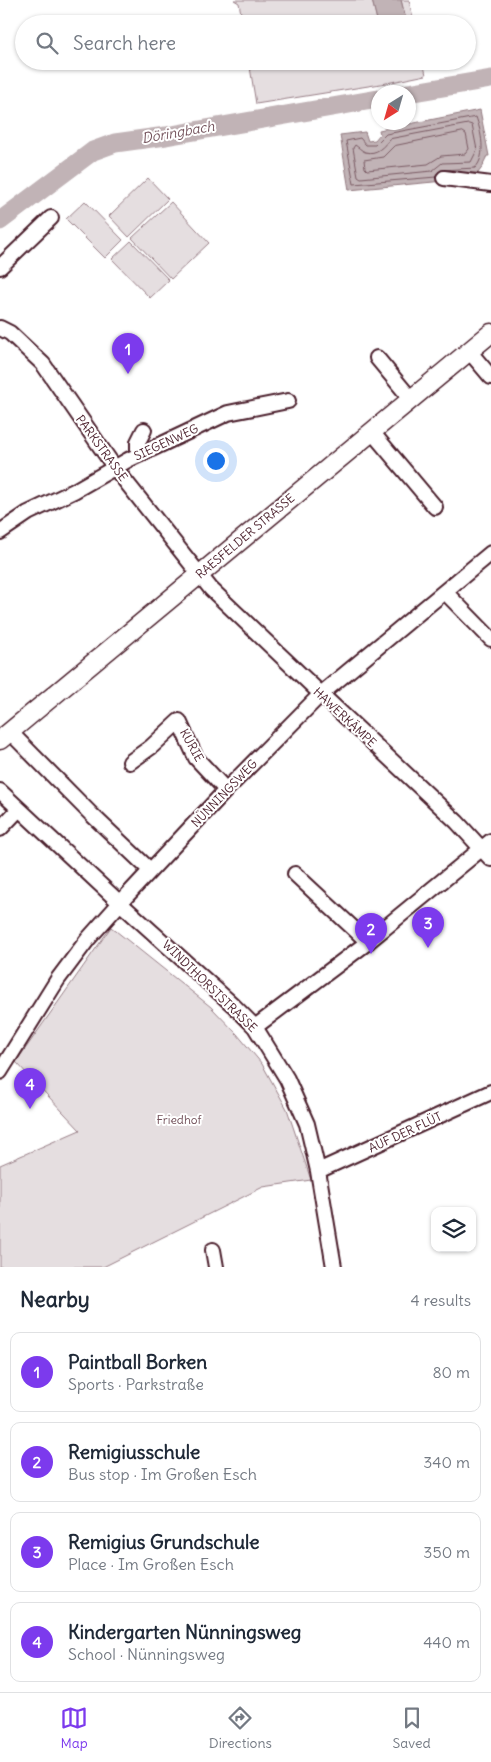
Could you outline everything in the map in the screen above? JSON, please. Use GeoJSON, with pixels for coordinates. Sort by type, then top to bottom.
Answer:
{"type":"FeatureCollection","features":[{"type":"Feature","properties":{"kind":"main road","name":"RAESFELDER STRASSE"},"geometry":{"type":"LineString","coordinates":[[5,736],[491,333]]}},
{"type":"Feature","properties":{"kind":"street"},"geometry":{"type":"LineString","coordinates":[[444,178],[491,184]]}},
{"type":"Feature","properties":{"kind":"street"},"geometry":{"type":"LineString","coordinates":[[0,267],[51,218]]}},
{"type":"Feature","properties":{"kind":"street","name":"PARKSTRASSE"},"geometry":{"type":"LineString","coordinates":[[0,328],[10,333],[43,364],[115,468],[200,575]]}},
{"type":"Feature","properties":{"kind":"street"},"geometry":{"type":"LineString","coordinates":[[469,351],[491,377]]}},
{"type":"Feature","properties":{"kind":"street"},"geometry":{"type":"LineString","coordinates":[[378,358],[412,399]]}},
{"type":"Feature","properties":{"kind":"street","name":"SIEGENWEG"},"geometry":{"type":"LineString","coordinates":[[0,532],[28,513],[74,491],[138,455],[228,414],[288,402]]}},
{"type":"Feature","properties":{"kind":"street"},"geometry":{"type":"LineString","coordinates":[[138,455],[138,442],[144,430]]}},
{"type":"Feature","properties":{"kind":"street"},"geometry":{"type":"LineString","coordinates":[[372,432],[435,507]]}},
{"type":"Feature","properties":{"kind":"street","name":"NÜNNINGSWEG"},"geometry":{"type":"LineString","coordinates":[[0,1072],[58,979],[88,939],[150,870],[321,694],[491,552]]}},
{"type":"Feature","properties":{"kind":"street","name":"HAWERKÄMPE"},"geometry":{"type":"LineString","coordinates":[[200,575],[211,589],[488,850]]}},
{"type":"Feature","properties":{"kind":"street"},"geometry":{"type":"LineString","coordinates":[[445,592],[491,638]]}},
{"type":"Feature","properties":{"kind":"street","name":"KURIE"},"geometry":{"type":"LineString","coordinates":[[130,762],[152,747],[179,721],[196,758],[226,790]]}},
{"type":"Feature","properties":{"kind":"street"},"geometry":{"type":"LineString","coordinates":[[5,736],[92,814],[150,870]]}},
{"type":"Feature","properties":{"kind":"street","name":"WINDTHORSTSTRASSE"},"geometry":{"type":"LineString","coordinates":[[0,791],[255,1027],[287,1079],[307,1124],[318,1171],[334,1267]]}},
{"type":"Feature","properties":{"kind":"street"},"geometry":{"type":"LineString","coordinates":[[0,829],[20,809]]}},
{"type":"Feature","properties":{"kind":"street"},"geometry":{"type":"LineString","coordinates":[[255,1027],[488,850]]}},
{"type":"Feature","properties":{"kind":"street"},"geometry":{"type":"LineString","coordinates":[[296,874],[368,942]]}},
{"type":"Feature","properties":{"kind":"street","name":"AUF DER FLÜT"},"geometry":{"type":"LineString","coordinates":[[318,1171],[491,1092]]}},
{"type":"Feature","properties":{"kind":"street"},"geometry":{"type":"LineString","coordinates":[[214,1250],[216,1267]]}},
{"type":"Feature","properties":{"kind":"green space"},"geometry":{"type":"Polygon","coordinates":[[[234,0],[372,0],[376,15],[241,15],[239,3],[234,0]]]}},
{"type":"Feature","properties":{"kind":"green space"},"geometry":{"type":"Polygon","coordinates":[[[401,0],[409,0],[412,15],[405,15],[401,0]]]}},
{"type":"Feature","properties":{"kind":"green space"},"geometry":{"type":"Polygon","coordinates":[[[250,70],[425,70],[426,75],[256,104],[250,70]]]}},
{"type":"Feature","properties":{"kind":"green space"},"geometry":{"type":"Polygon","coordinates":[[[148,178],[168,199],[129,237],[109,216],[148,178]]]}},
{"type":"Feature","properties":{"kind":"green space"},"geometry":{"type":"Polygon","coordinates":[[[85,201],[123,240],[105,258],[66,219],[85,201]]]}},
{"type":"Feature","properties":{"kind":"green space"},"geometry":{"type":"Polygon","coordinates":[[[171,202],[209,243],[171,279],[132,238],[171,202]]]}},
{"type":"Feature","properties":{"kind":"green space"},"geometry":{"type":"Polygon","coordinates":[[[131,241],[169,280],[150,298],[112,259],[131,241]]]}},
{"type":"Feature","properties":{"kind":"green space","name":"Friedhof"},"geometry":{"type":"Polygon","coordinates":[[[111,927],[211,1007],[262,1064],[287,1109],[311,1180],[263,1187],[103,1267],[0,1267],[0,1165],[80,1130],[16,1062],[111,927]]]}},
{"type":"Feature","properties":{"kind":"water"},"geometry":{"type":"Polygon","coordinates":[[[372,0],[401,0],[405,15],[376,15],[372,0]]]}},
{"type":"Feature","properties":{"kind":"water"},"geometry":{"type":"Polygon","coordinates":[[[480,110],[489,156],[487,156],[484,165],[478,173],[444,174],[444,181],[349,190],[340,135],[365,132],[368,141],[375,140],[380,134],[379,130],[416,130],[416,123],[480,110]]]}},
{"type":"Feature","properties":{"kind":"waterway","name":"Döringbach"},"geometry":{"type":"LineString","coordinates":[[416,92],[491,79]]}},
{"type":"Feature","properties":{"kind":"waterway","name":"Döringbach"},"geometry":{"type":"LineString","coordinates":[[0,221],[93,151],[115,143],[166,136],[371,100]]}},
{"type":"Feature","properties":{"kind":"place","name":"Paintball Borken"},"geometry":{"type":"Point","coordinates":[128,374]}},
{"type":"Feature","properties":{"kind":"place","name":"Remigius Grundschule"},"geometry":{"type":"Point","coordinates":[428,948]}},
{"type":"Feature","properties":{"kind":"place","name":"Remigiusschule"},"geometry":{"type":"Point","coordinates":[371,954]}},
{"type":"Feature","properties":{"kind":"place","name":"Kindergarten Nünningsweg"},"geometry":{"type":"Point","coordinates":[30,1109]}}]}
